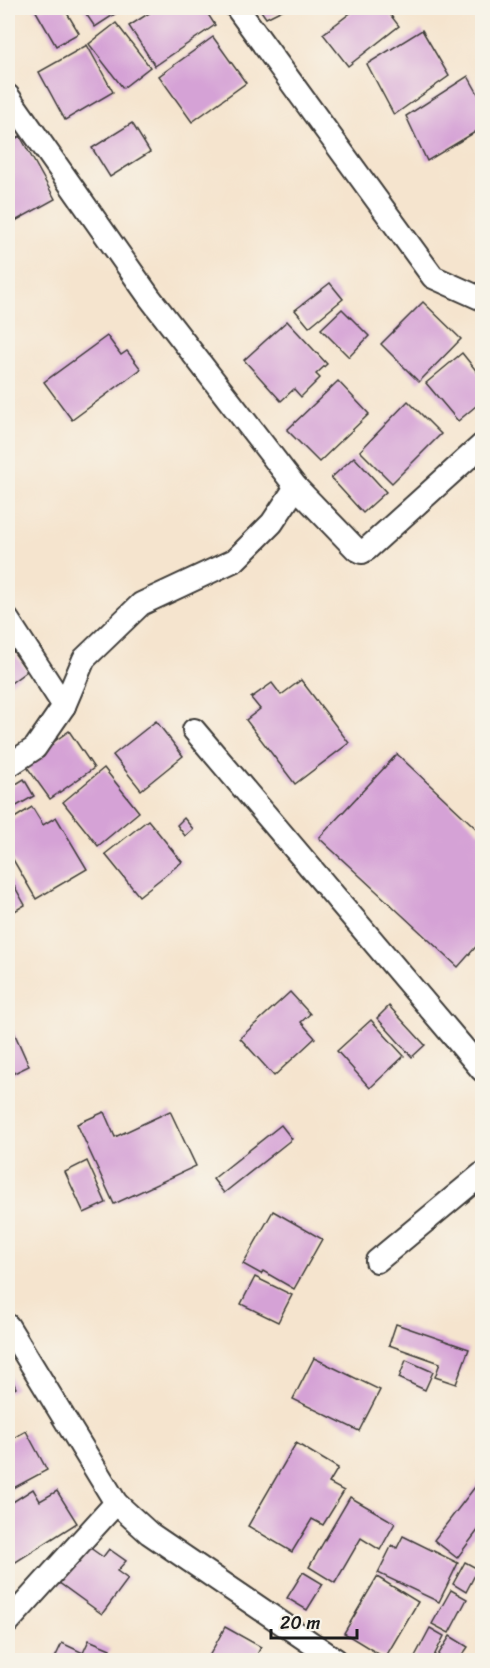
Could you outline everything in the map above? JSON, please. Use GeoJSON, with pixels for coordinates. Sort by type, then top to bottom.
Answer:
{"type":"FeatureCollection","features":[{"type":"Feature","properties":{"kind":"street"},"geometry":{"type":"LineString","coordinates":[[237,8],[433,277],[483,299]]}},
{"type":"Feature","properties":{"kind":"street"},"geometry":{"type":"LineString","coordinates":[[8,96],[150,298],[296,487],[362,552],[483,444]]}},
{"type":"Feature","properties":{"kind":"street"},"geometry":{"type":"LineString","coordinates":[[8,766],[35,748],[64,706],[84,659],[141,604],[235,560],[272,522],[296,487]]}},
{"type":"Feature","properties":{"kind":"street"},"geometry":{"type":"LineString","coordinates":[[8,620],[64,706]]}},
{"type":"Feature","properties":{"kind":"street"},"geometry":{"type":"LineString","coordinates":[[194,730],[483,1070]]}},
{"type":"Feature","properties":{"kind":"street"},"geometry":{"type":"LineString","coordinates":[[377,1261],[483,1174]]}},
{"type":"Feature","properties":{"kind":"street"},"geometry":{"type":"LineString","coordinates":[[8,1326],[116,1503],[149,1533],[336,1660]]}},
{"type":"Feature","properties":{"kind":"street"},"geometry":{"type":"LineString","coordinates":[[8,1622],[116,1503]]}},
{"type":"Feature","properties":{"kind":"building"},"geometry":{"type":"Polygon","coordinates":[[[34,8],[64,8],[79,33],[56,46],[34,8]]]}},
{"type":"Feature","properties":{"kind":"building"},"geometry":{"type":"Polygon","coordinates":[[[82,8],[124,8],[95,27],[82,8]]]}},
{"type":"Feature","properties":{"kind":"building"},"geometry":{"type":"Polygon","coordinates":[[[157,8],[204,8],[215,25],[155,66],[129,26],[157,8]]]}},
{"type":"Feature","properties":{"kind":"building"},"geometry":{"type":"Polygon","coordinates":[[[259,8],[286,8],[266,18],[259,8]]]}},
{"type":"Feature","properties":{"kind":"building"},"geometry":{"type":"Polygon","coordinates":[[[357,8],[385,8],[399,26],[348,66],[323,34],[357,8]]]}},
{"type":"Feature","properties":{"kind":"building"},"geometry":{"type":"Polygon","coordinates":[[[116,23],[150,67],[123,88],[89,44],[116,23]]]}},
{"type":"Feature","properties":{"kind":"building"},"geometry":{"type":"Polygon","coordinates":[[[422,30],[449,76],[394,115],[367,64],[422,30]]]}},
{"type":"Feature","properties":{"kind":"building"},"geometry":{"type":"Polygon","coordinates":[[[213,37],[246,83],[192,122],[159,76],[213,37]]]}},
{"type":"Feature","properties":{"kind":"building"},"geometry":{"type":"Polygon","coordinates":[[[87,45],[113,92],[65,120],[39,72],[87,45]]]}},
{"type":"Feature","properties":{"kind":"building"},"geometry":{"type":"Polygon","coordinates":[[[468,76],[482,101],[482,128],[427,161],[406,116],[468,76]]]}},
{"type":"Feature","properties":{"kind":"building"},"geometry":{"type":"Polygon","coordinates":[[[132,123],[150,152],[110,177],[92,148],[132,123]]]}},
{"type":"Feature","properties":{"kind":"building"},"geometry":{"type":"Polygon","coordinates":[[[20,136],[55,199],[8,225],[8,143],[20,136]]]}},
{"type":"Feature","properties":{"kind":"building"},"geometry":{"type":"Polygon","coordinates":[[[330,283],[343,299],[309,327],[295,310],[330,283]]]}},
{"type":"Feature","properties":{"kind":"building"},"geometry":{"type":"Polygon","coordinates":[[[423,302],[461,339],[419,382],[381,344],[423,302]]]}},
{"type":"Feature","properties":{"kind":"building"},"geometry":{"type":"Polygon","coordinates":[[[342,309],[369,336],[349,357],[321,329],[342,309]]]}},
{"type":"Feature","properties":{"kind":"building"},"geometry":{"type":"Polygon","coordinates":[[[287,321],[327,364],[316,374],[320,378],[301,397],[294,389],[281,401],[244,360],[287,321]]]}},
{"type":"Feature","properties":{"kind":"building"},"geometry":{"type":"Polygon","coordinates":[[[107,336],[121,355],[127,351],[141,369],[72,420],[44,382],[107,336]]]}},
{"type":"Feature","properties":{"kind":"building"},"geometry":{"type":"Polygon","coordinates":[[[462,353],[482,378],[482,401],[458,421],[426,383],[462,353]]]}},
{"type":"Feature","properties":{"kind":"building"},"geometry":{"type":"Polygon","coordinates":[[[338,381],[369,414],[319,462],[287,430],[338,381]]]}},
{"type":"Feature","properties":{"kind":"building"},"geometry":{"type":"Polygon","coordinates":[[[408,401],[441,434],[392,483],[360,451],[408,401]]]}},
{"type":"Feature","properties":{"kind":"building"},"geometry":{"type":"Polygon","coordinates":[[[354,457],[386,492],[363,513],[331,478],[354,457]]]}},
{"type":"Feature","properties":{"kind":"building"},"geometry":{"type":"Polygon","coordinates":[[[8,644],[27,671],[8,685],[8,644]]]}},
{"type":"Feature","properties":{"kind":"building"},"geometry":{"type":"Polygon","coordinates":[[[301,680],[349,743],[295,784],[246,720],[260,709],[251,698],[272,683],[281,695],[301,680]]]}},
{"type":"Feature","properties":{"kind":"building"},"geometry":{"type":"Polygon","coordinates":[[[156,721],[183,756],[141,790],[113,755],[156,721]]]}},
{"type":"Feature","properties":{"kind":"building"},"geometry":{"type":"Polygon","coordinates":[[[69,731],[94,768],[50,799],[24,763],[69,731]]]}},
{"type":"Feature","properties":{"kind":"building"},"geometry":{"type":"Polygon","coordinates":[[[397,754],[482,834],[482,940],[458,967],[319,838],[397,754]]]}},
{"type":"Feature","properties":{"kind":"building"},"geometry":{"type":"Polygon","coordinates":[[[104,768],[139,812],[98,846],[63,802],[104,768]]]}},
{"type":"Feature","properties":{"kind":"building"},"geometry":{"type":"Polygon","coordinates":[[[24,779],[34,796],[8,811],[8,789],[24,779]]]}},
{"type":"Feature","properties":{"kind":"building"},"geometry":{"type":"Polygon","coordinates":[[[32,807],[43,825],[56,817],[87,869],[36,899],[8,851],[8,822],[32,807]]]}},
{"type":"Feature","properties":{"kind":"building"},"geometry":{"type":"Polygon","coordinates":[[[184,818],[193,829],[185,836],[177,825],[184,818]]]}},
{"type":"Feature","properties":{"kind":"building"},"geometry":{"type":"Polygon","coordinates":[[[148,820],[182,862],[139,896],[105,854],[148,820]]]}},
{"type":"Feature","properties":{"kind":"building"},"geometry":{"type":"Polygon","coordinates":[[[8,875],[25,905],[8,915],[8,875]]]}},
{"type":"Feature","properties":{"kind":"building"},"geometry":{"type":"Polygon","coordinates":[[[290,992],[310,1014],[301,1022],[315,1038],[274,1076],[240,1038],[290,992]]]}},
{"type":"Feature","properties":{"kind":"building"},"geometry":{"type":"Polygon","coordinates":[[[389,1006],[425,1045],[412,1057],[377,1018],[389,1006]]]}},
{"type":"Feature","properties":{"kind":"building"},"geometry":{"type":"Polygon","coordinates":[[[8,1019],[29,1066],[8,1076],[8,1019]]]}},
{"type":"Feature","properties":{"kind":"building"},"geometry":{"type":"Polygon","coordinates":[[[371,1020],[404,1056],[370,1088],[337,1051],[371,1020]]]}},
{"type":"Feature","properties":{"kind":"building"},"geometry":{"type":"Polygon","coordinates":[[[170,1111],[196,1166],[114,1204],[77,1124],[104,1112],[115,1137],[170,1111]]]}},
{"type":"Feature","properties":{"kind":"building"},"geometry":{"type":"Polygon","coordinates":[[[281,1125],[292,1139],[224,1193],[213,1179],[281,1125]]]}},
{"type":"Feature","properties":{"kind":"building"},"geometry":{"type":"Polygon","coordinates":[[[87,1161],[106,1203],[84,1213],[65,1172],[87,1161]]]}},
{"type":"Feature","properties":{"kind":"building"},"geometry":{"type":"Polygon","coordinates":[[[273,1211],[322,1239],[294,1289],[263,1271],[261,1274],[243,1264],[273,1211]]]}},
{"type":"Feature","properties":{"kind":"building"},"geometry":{"type":"Polygon","coordinates":[[[255,1277],[292,1295],[278,1322],[241,1304],[255,1277]]]}},
{"type":"Feature","properties":{"kind":"building"},"geometry":{"type":"Polygon","coordinates":[[[396,1324],[469,1349],[456,1384],[435,1377],[440,1363],[389,1345],[396,1324]]]}},
{"type":"Feature","properties":{"kind":"building"},"geometry":{"type":"Polygon","coordinates":[[[314,1358],[380,1390],[359,1431],[293,1399],[314,1358]]]}},
{"type":"Feature","properties":{"kind":"building"},"geometry":{"type":"Polygon","coordinates":[[[406,1360],[433,1372],[425,1390],[399,1378],[406,1360]]]}},
{"type":"Feature","properties":{"kind":"building"},"geometry":{"type":"Polygon","coordinates":[[[8,1372],[16,1388],[8,1393],[8,1372]]]}},
{"type":"Feature","properties":{"kind":"building"},"geometry":{"type":"Polygon","coordinates":[[[26,1431],[47,1470],[8,1491],[8,1441],[26,1431]]]}},
{"type":"Feature","properties":{"kind":"building"},"geometry":{"type":"Polygon","coordinates":[[[296,1443],[338,1468],[329,1483],[344,1491],[323,1525],[312,1519],[292,1552],[248,1526],[296,1443]]]}},
{"type":"Feature","properties":{"kind":"building"},"geometry":{"type":"Polygon","coordinates":[[[482,1478],[482,1525],[457,1558],[434,1540],[482,1478]]]}},
{"type":"Feature","properties":{"kind":"building"},"geometry":{"type":"Polygon","coordinates":[[[33,1489],[40,1501],[57,1491],[77,1523],[8,1567],[8,1505],[33,1489]]]}},
{"type":"Feature","properties":{"kind":"building"},"geometry":{"type":"Polygon","coordinates":[[[350,1497],[395,1523],[380,1550],[361,1538],[335,1583],[309,1567],[350,1497]]]}},
{"type":"Feature","properties":{"kind":"building"},"geometry":{"type":"Polygon","coordinates":[[[403,1536],[458,1563],[439,1602],[378,1573],[392,1545],[397,1548],[403,1536]]]}},
{"type":"Feature","properties":{"kind":"building"},"geometry":{"type":"Polygon","coordinates":[[[86,1545],[103,1557],[109,1549],[126,1561],[117,1571],[128,1579],[102,1614],[58,1582],[86,1545]]]}},
{"type":"Feature","properties":{"kind":"building"},"geometry":{"type":"Polygon","coordinates":[[[465,1562],[478,1569],[466,1592],[453,1584],[465,1562]]]}},
{"type":"Feature","properties":{"kind":"building"},"geometry":{"type":"Polygon","coordinates":[[[303,1572],[323,1584],[307,1610],[287,1598],[303,1572]]]}},
{"type":"Feature","properties":{"kind":"building"},"geometry":{"type":"Polygon","coordinates":[[[377,1577],[418,1602],[385,1658],[344,1633],[377,1577]]]}},
{"type":"Feature","properties":{"kind":"building"},"geometry":{"type":"Polygon","coordinates":[[[451,1590],[467,1599],[449,1633],[432,1624],[451,1590]]]}},
{"type":"Feature","properties":{"kind":"building"},"geometry":{"type":"Polygon","coordinates":[[[225,1627],[261,1647],[254,1660],[207,1660],[225,1627]]]}},
{"type":"Feature","properties":{"kind":"building"},"geometry":{"type":"Polygon","coordinates":[[[430,1628],[444,1636],[432,1660],[413,1660],[430,1628]]]}},
{"type":"Feature","properties":{"kind":"building"},"geometry":{"type":"Polygon","coordinates":[[[450,1636],[468,1647],[459,1660],[435,1660],[450,1636]]]}},
{"type":"Feature","properties":{"kind":"building"},"geometry":{"type":"Polygon","coordinates":[[[89,1640],[110,1649],[105,1660],[54,1660],[62,1643],[83,1653],[89,1640]]]}}]}
